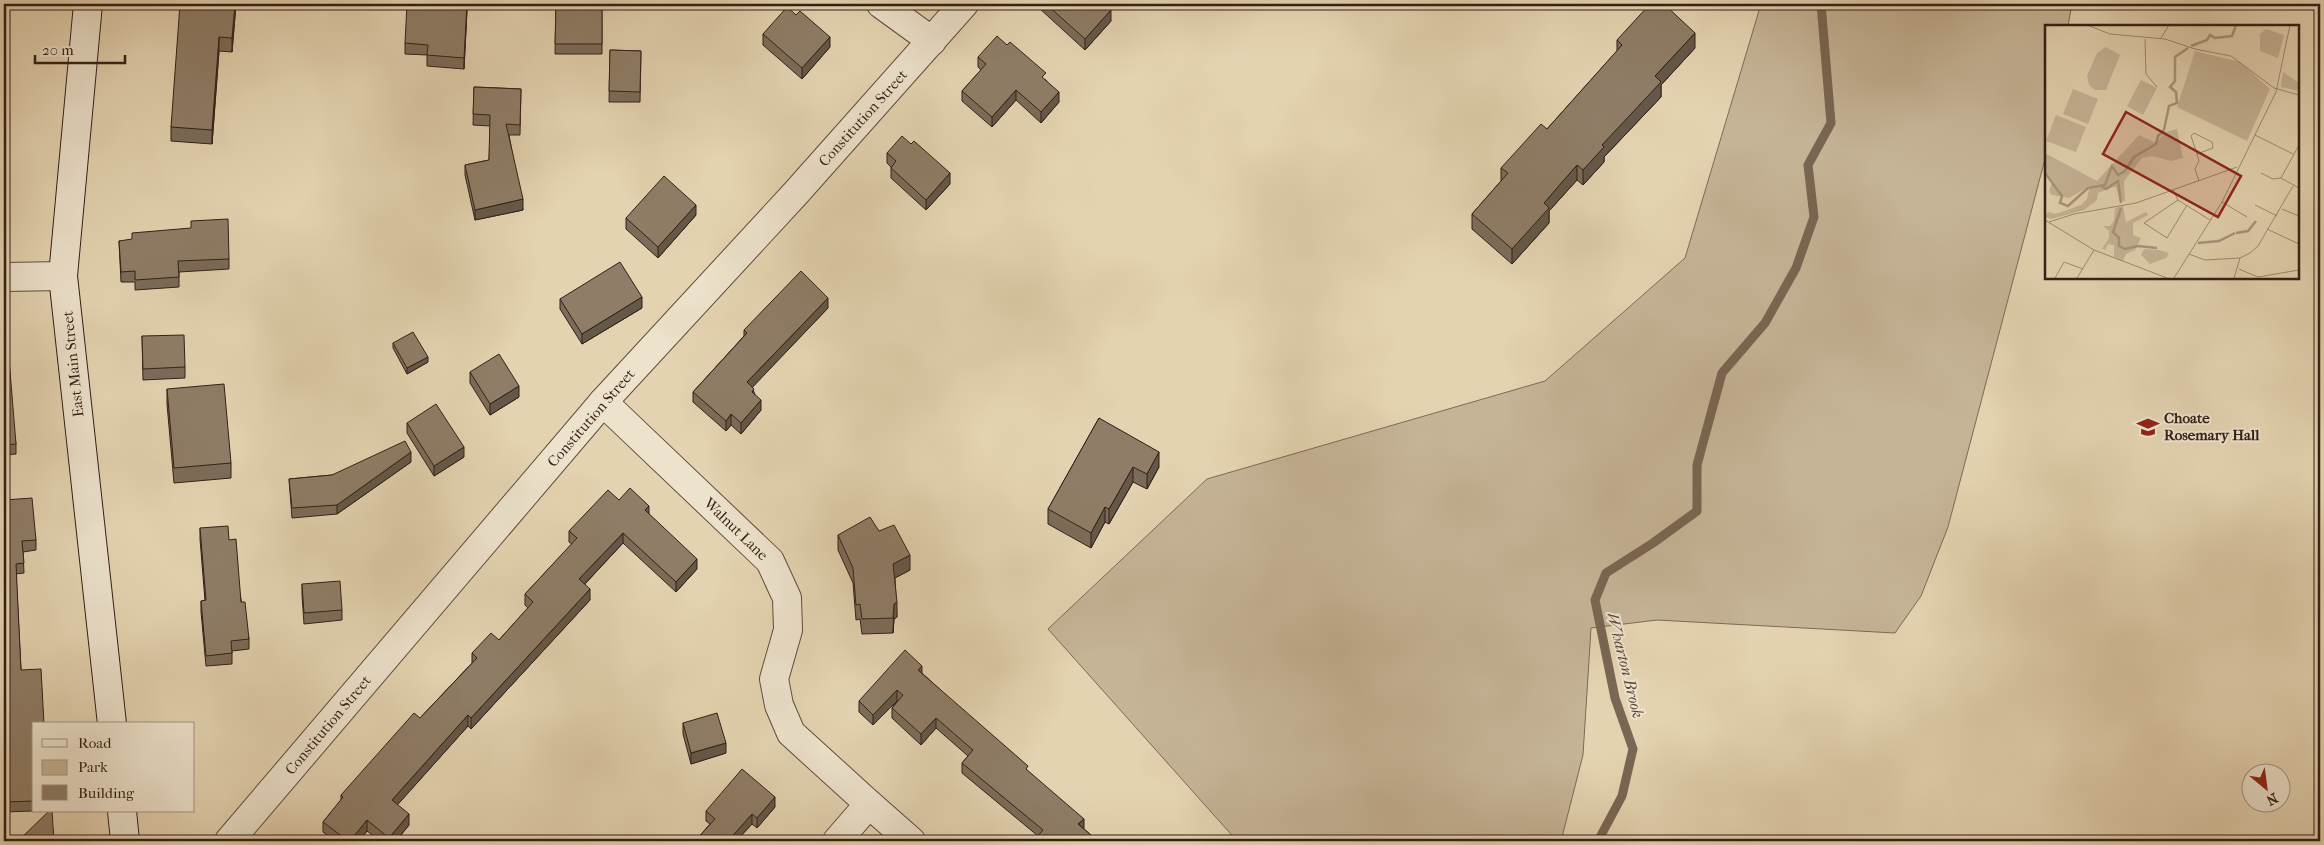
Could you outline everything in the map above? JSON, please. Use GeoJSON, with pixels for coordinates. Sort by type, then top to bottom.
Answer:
{"type":"FeatureCollection","features":[{"type":"Feature","properties":{"kind":"street","name":"East Main Street"},"geometry":{"type":"LineString","coordinates":[[88,4],[63,276],[112,722]]}},
{"type":"Feature","properties":{"kind":"street"},"geometry":{"type":"LineString","coordinates":[[881,4],[932,41]]}},
{"type":"Feature","properties":{"kind":"street","name":"Constitution Street"},"geometry":{"type":"LineString","coordinates":[[229,841],[603,402],[795,194],[964,4]]}},
{"type":"Feature","properties":{"kind":"street"},"geometry":{"type":"LineString","coordinates":[[4,277],[63,276]]}},
{"type":"Feature","properties":{"kind":"street","name":"Walnut Lane"},"geometry":{"type":"LineString","coordinates":[[603,402],[770,561],[787,598],[788,630],[774,679],[779,706],[792,733],[911,841]]}},
{"type":"Feature","properties":{"kind":"street"},"geometry":{"type":"LineString","coordinates":[[838,841],[869,804]]}},
{"type":"Feature","properties":{"kind":"street"},"geometry":{"type":"LineString","coordinates":[[122,812],[125,841]]}},
{"type":"Feature","properties":{"kind":"green space"},"geometry":{"type":"Polygon","coordinates":[[[1761,4],[2072,4],[2068,25],[2045,25],[2045,159],[1948,527],[1921,596],[1895,633],[1657,620],[1591,628],[1583,755],[1561,841],[1237,841],[1048,629],[1207,479],[1545,381],[1685,258],[1761,4]]]}},
{"type":"Feature","properties":{"kind":"building"},"geometry":{"type":"Polygon","coordinates":[[[180,4],[235,4],[232,38],[219,37],[212,130],[171,127],[180,4]]]}},
{"type":"Feature","properties":{"kind":"building"},"geometry":{"type":"Polygon","coordinates":[[[407,4],[467,4],[464,58],[427,55],[428,45],[405,43],[407,4]]]}},
{"type":"Feature","properties":{"kind":"building"},"geometry":{"type":"Polygon","coordinates":[[[556,4],[602,4],[602,44],[555,44],[556,4]]]}},
{"type":"Feature","properties":{"kind":"building"},"geometry":{"type":"Polygon","coordinates":[[[1046,4],[1104,4],[1111,10],[1085,39],[1046,4]]]}},
{"type":"Feature","properties":{"kind":"building"},"geometry":{"type":"Polygon","coordinates":[[[1650,4],[1664,4],[1695,33],[1655,76],[1661,82],[1602,145],[1604,147],[1583,170],[1577,165],[1544,203],[1549,208],[1512,249],[1472,214],[1508,173],[1501,168],[1541,124],[1547,129],[1622,45],[1617,40],[1650,4]]]}},
{"type":"Feature","properties":{"kind":"building"},"geometry":{"type":"Polygon","coordinates":[[[787,7],[796,15],[800,11],[830,37],[802,68],[763,34],[787,7]]]}},
{"type":"Feature","properties":{"kind":"building"},"geometry":{"type":"Polygon","coordinates":[[[997,36],[1007,45],[1010,42],[1046,73],[1042,77],[1059,92],[1041,112],[1016,90],[992,117],[962,91],[986,64],[978,57],[997,36]]]}},
{"type":"Feature","properties":{"kind":"building"},"geometry":{"type":"Polygon","coordinates":[[[610,50],[641,51],[640,92],[609,91],[610,50]]]}},
{"type":"Feature","properties":{"kind":"building"},"geometry":{"type":"Polygon","coordinates":[[[474,87],[521,89],[520,125],[506,124],[523,199],[475,210],[465,165],[489,160],[490,115],[473,114],[474,87]]]}},
{"type":"Feature","properties":{"kind":"building"},"geometry":{"type":"Polygon","coordinates":[[[4,117],[7,117],[8,151],[4,151],[4,117]]]}},
{"type":"Feature","properties":{"kind":"building"},"geometry":{"type":"Polygon","coordinates":[[[902,136],[911,144],[914,141],[950,173],[926,200],[891,168],[896,161],[887,153],[902,136]]]}},
{"type":"Feature","properties":{"kind":"building"},"geometry":{"type":"Polygon","coordinates":[[[664,176],[696,205],[658,247],[626,218],[664,176]]]}},
{"type":"Feature","properties":{"kind":"building"},"geometry":{"type":"Polygon","coordinates":[[[228,219],[229,259],[178,261],[179,277],[135,280],[135,271],[121,272],[119,241],[132,239],[132,233],[191,228],[191,221],[228,219]]]}},
{"type":"Feature","properties":{"kind":"building"},"geometry":{"type":"Polygon","coordinates":[[[620,262],[642,297],[582,334],[560,299],[620,262]]]}},
{"type":"Feature","properties":{"kind":"building"},"geometry":{"type":"Polygon","coordinates":[[[801,271],[828,298],[747,382],[754,389],[752,392],[761,400],[741,423],[731,414],[726,421],[693,392],[747,333],[744,330],[801,271]]]}},
{"type":"Feature","properties":{"kind":"building"},"geometry":{"type":"Polygon","coordinates":[[[413,332],[428,357],[407,368],[393,343],[413,332]]]}},
{"type":"Feature","properties":{"kind":"building"},"geometry":{"type":"Polygon","coordinates":[[[184,335],[185,367],[143,369],[142,336],[184,335]]]}},
{"type":"Feature","properties":{"kind":"building"},"geometry":{"type":"Polygon","coordinates":[[[499,354],[519,386],[490,404],[470,372],[499,354]]]}},
{"type":"Feature","properties":{"kind":"building"},"geometry":{"type":"Polygon","coordinates":[[[4,359],[9,359],[16,444],[4,445],[4,359]]]}},
{"type":"Feature","properties":{"kind":"building"},"geometry":{"type":"Polygon","coordinates":[[[224,384],[231,463],[174,468],[167,389],[224,384]]]}},
{"type":"Feature","properties":{"kind":"building"},"geometry":{"type":"Polygon","coordinates":[[[436,404],[464,447],[434,466],[407,423],[436,404]]]}},
{"type":"Feature","properties":{"kind":"building"},"geometry":{"type":"Polygon","coordinates":[[[1099,418],[1159,452],[1147,474],[1133,467],[1109,509],[1105,507],[1091,533],[1048,509],[1099,418]]]}},
{"type":"Feature","properties":{"kind":"building"},"geometry":{"type":"Polygon","coordinates":[[[405,441],[411,452],[337,505],[292,508],[289,479],[332,475],[405,441]]]}},
{"type":"Feature","properties":{"kind":"building"},"geometry":{"type":"Polygon","coordinates":[[[630,488],[649,506],[645,510],[697,559],[676,582],[623,533],[579,579],[590,589],[471,718],[468,715],[392,800],[409,814],[389,838],[367,820],[348,841],[323,822],[343,797],[341,795],[414,713],[420,718],[477,658],[472,653],[491,633],[499,640],[533,602],[525,594],[577,538],[569,531],[608,490],[619,500],[630,488]]]}},
{"type":"Feature","properties":{"kind":"building"},"geometry":{"type":"Polygon","coordinates":[[[32,498],[36,540],[22,541],[24,563],[16,564],[21,670],[41,669],[44,722],[32,722],[32,801],[4,802],[4,500],[32,498]]]}},
{"type":"Feature","properties":{"kind":"building"},"geometry":{"type":"Polygon","coordinates":[[[870,517],[879,531],[894,525],[910,555],[893,564],[897,602],[894,604],[893,618],[862,619],[860,604],[856,605],[853,568],[838,535],[870,517]]]}},
{"type":"Feature","properties":{"kind":"building"},"geometry":{"type":"Polygon","coordinates":[[[228,526],[229,540],[236,539],[241,602],[245,602],[249,639],[231,641],[232,653],[206,656],[201,601],[206,600],[200,528],[228,526]]]}},
{"type":"Feature","properties":{"kind":"building"},"geometry":{"type":"Polygon","coordinates":[[[340,581],[342,610],[304,613],[302,584],[340,581]]]}},
{"type":"Feature","properties":{"kind":"building"},"geometry":{"type":"Polygon","coordinates":[[[905,650],[922,666],[918,670],[1028,766],[1026,769],[1084,819],[1078,824],[1098,841],[1039,841],[1036,838],[1043,830],[962,763],[973,750],[936,718],[921,734],[892,708],[903,695],[897,690],[873,715],[859,701],[905,650]]]}},
{"type":"Feature","properties":{"kind":"building"},"geometry":{"type":"Polygon","coordinates":[[[717,713],[726,743],[691,753],[683,723],[717,713]]]}},
{"type":"Feature","properties":{"kind":"building"},"geometry":{"type":"Polygon","coordinates":[[[742,769],[775,797],[757,818],[752,814],[728,841],[695,841],[715,819],[706,811],[742,769]]]}},
{"type":"Feature","properties":{"kind":"building"},"geometry":{"type":"Polygon","coordinates":[[[48,812],[52,812],[54,841],[18,841],[48,812]]]}},
{"type":"Feature","properties":{"kind":"waterway","name":"Wharton Brook"},"geometry":{"type":"LineString","coordinates":[[1598,841],[1622,796],[1633,749],[1615,698],[1595,600],[1606,573],[1653,543],[1697,511],[1697,465],[1722,373],[1765,323],[1796,268],[1814,217],[1808,165],[1831,123],[1821,4]]}},
{"type":"Feature","properties":{"kind":"place","name":"Choate Rosemary Hall"},"geometry":{"type":"Point","coordinates":[2148,427]}}]}
